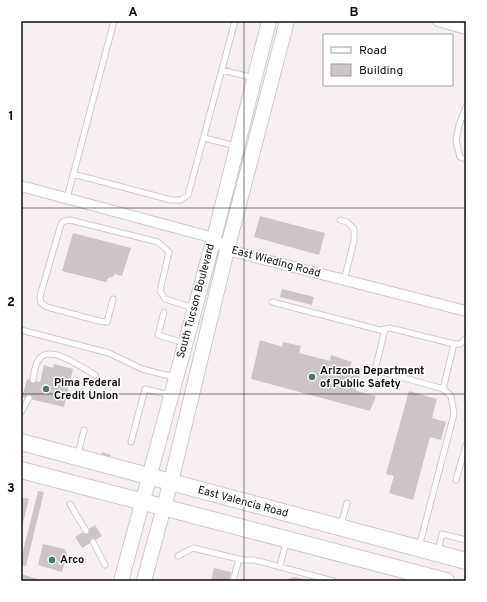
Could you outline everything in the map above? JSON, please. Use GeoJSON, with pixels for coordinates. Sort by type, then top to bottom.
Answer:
{"type":"FeatureCollection","features":[{"type":"Feature","properties":{"kind":"main road","name":"South Tucson Boulevard"},"geometry":{"type":"LineString","coordinates":[[121,581],[214,238],[269,21]]}},
{"type":"Feature","properties":{"kind":"main road","name":"South Tucson Boulevard"},"geometry":{"type":"LineString","coordinates":[[144,581],[170,483],[227,250],[287,21]]}},
{"type":"Feature","properties":{"kind":"main road","name":"East Valencia Road"},"geometry":{"type":"LineString","coordinates":[[21,442],[466,561]]}},
{"type":"Feature","properties":{"kind":"main road"},"geometry":{"type":"LineString","coordinates":[[21,470],[287,540],[422,578],[446,581]]}},
{"type":"Feature","properties":{"kind":"main road"},"geometry":{"type":"LineString","coordinates":[[422,578],[429,551]]}},
{"type":"Feature","properties":{"kind":"street"},"geometry":{"type":"LineString","coordinates":[[438,21],[466,29]]}},
{"type":"Feature","properties":{"kind":"street","name":"East Wieding Road"},"geometry":{"type":"LineString","coordinates":[[21,186],[214,238],[227,250],[466,311]]}},
{"type":"Feature","properties":{"kind":"lane"},"geometry":{"type":"LineString","coordinates":[[67,198],[114,21]]}},
{"type":"Feature","properties":{"kind":"lane"},"geometry":{"type":"LineString","coordinates":[[73,174],[171,200],[181,200],[188,195],[235,21]]}},
{"type":"Feature","properties":{"kind":"lane"},"geometry":{"type":"LineString","coordinates":[[222,70],[254,78]]}},
{"type":"Feature","properties":{"kind":"lane"},"geometry":{"type":"LineString","coordinates":[[466,107],[459,125],[456,141],[460,157],[466,160]]}},
{"type":"Feature","properties":{"kind":"lane"},"geometry":{"type":"LineString","coordinates":[[204,138],[237,146]]}},
{"type":"Feature","properties":{"kind":"lane"},"geometry":{"type":"LineString","coordinates":[[113,299],[107,322],[47,307],[42,302],[40,296],[60,224],[64,221],[70,220],[158,242],[169,252],[160,291],[165,299],[194,308]]}},
{"type":"Feature","properties":{"kind":"lane"},"geometry":{"type":"LineString","coordinates":[[340,220],[347,222],[354,230],[354,241],[344,280]]}},
{"type":"Feature","properties":{"kind":"lane"},"geometry":{"type":"LineString","coordinates":[[272,302],[380,330],[390,328],[454,344],[460,344],[466,338]]}},
{"type":"Feature","properties":{"kind":"lane"},"geometry":{"type":"LineString","coordinates":[[164,312],[158,335],[185,343]]}},
{"type":"Feature","properties":{"kind":"lane"},"geometry":{"type":"LineString","coordinates":[[385,329],[375,370],[444,389],[451,396],[454,414],[429,551]]}},
{"type":"Feature","properties":{"kind":"lane"},"geometry":{"type":"LineString","coordinates":[[21,330],[109,353],[142,369],[176,378]]}},
{"type":"Feature","properties":{"kind":"lane"},"geometry":{"type":"LineString","coordinates":[[444,389],[454,344]]}},
{"type":"Feature","properties":{"kind":"lane"},"geometry":{"type":"LineString","coordinates":[[33,380],[35,368],[41,357],[49,353],[60,356],[95,375]]}},
{"type":"Feature","properties":{"kind":"lane"},"geometry":{"type":"LineString","coordinates":[[131,442],[145,389],[171,395]]}},
{"type":"Feature","properties":{"kind":"lane"},"geometry":{"type":"LineString","coordinates":[[21,412],[29,398]]}},
{"type":"Feature","properties":{"kind":"lane"},"geometry":{"type":"LineString","coordinates":[[77,457],[84,430]]}},
{"type":"Feature","properties":{"kind":"lane"},"geometry":{"type":"LineString","coordinates":[[456,480],[466,445]]}},
{"type":"Feature","properties":{"kind":"lane"},"geometry":{"type":"LineString","coordinates":[[340,528],[347,503]]}},
{"type":"Feature","properties":{"kind":"lane"},"geometry":{"type":"LineString","coordinates":[[70,504],[86,530]]}},
{"type":"Feature","properties":{"kind":"lane"},"geometry":{"type":"LineString","coordinates":[[429,551],[442,534],[466,540]]}},
{"type":"Feature","properties":{"kind":"lane"},"geometry":{"type":"LineString","coordinates":[[280,566],[287,540]]}},
{"type":"Feature","properties":{"kind":"lane"},"geometry":{"type":"LineString","coordinates":[[93,542],[106,565]]}},
{"type":"Feature","properties":{"kind":"lane"},"geometry":{"type":"LineString","coordinates":[[178,556],[193,548],[239,559],[254,560],[280,566],[313,578],[333,581]]}},
{"type":"Feature","properties":{"kind":"lane"},"geometry":{"type":"LineString","coordinates":[[233,581],[239,559]]}},
{"type":"Feature","properties":{"kind":"building"},"geometry":{"type":"Polygon","coordinates":[[[260,216],[325,233],[319,255],[254,237],[260,216]]]}},
{"type":"Feature","properties":{"kind":"building"},"geometry":{"type":"Polygon","coordinates":[[[73,233],[131,248],[122,276],[115,274],[108,278],[106,282],[62,271],[73,233]]]}},
{"type":"Feature","properties":{"kind":"building"},"geometry":{"type":"Polygon","coordinates":[[[282,289],[314,297],[312,305],[280,297],[282,289]]]}},
{"type":"Feature","properties":{"kind":"building"},"geometry":{"type":"Polygon","coordinates":[[[260,340],[282,347],[283,342],[301,346],[299,353],[330,361],[331,355],[352,362],[350,366],[362,369],[356,391],[376,396],[370,411],[251,379],[260,340]]]}},
{"type":"Feature","properties":{"kind":"building","name":"Pima Federal Credit Union"},"geometry":{"type":"Polygon","coordinates":[[[54,364],[73,369],[64,407],[22,397],[27,379],[40,382],[44,365],[53,368],[54,364]]]}},
{"type":"Feature","properties":{"kind":"building"},"geometry":{"type":"Polygon","coordinates":[[[409,391],[437,399],[432,418],[446,422],[441,440],[430,437],[413,500],[389,493],[394,476],[386,474],[409,391]]]}},
{"type":"Feature","properties":{"kind":"building"},"geometry":{"type":"Polygon","coordinates":[[[102,452],[111,455],[110,457],[101,455],[102,452]]]}},
{"type":"Feature","properties":{"kind":"building"},"geometry":{"type":"Polygon","coordinates":[[[38,491],[44,492],[26,566],[21,565],[21,559],[38,491]]]}},
{"type":"Feature","properties":{"kind":"building"},"geometry":{"type":"Polygon","coordinates":[[[21,497],[29,499],[22,527],[21,527],[21,497]]]}},
{"type":"Feature","properties":{"kind":"building","name":"Arco"},"geometry":{"type":"Polygon","coordinates":[[[95,525],[102,536],[82,548],[75,537],[95,525]]]}},
{"type":"Feature","properties":{"kind":"building","name":"Arco"},"geometry":{"type":"Polygon","coordinates":[[[43,544],[64,549],[67,554],[62,572],[38,565],[43,544]]]}},
{"type":"Feature","properties":{"kind":"building"},"geometry":{"type":"Polygon","coordinates":[[[214,568],[231,572],[229,581],[211,581],[214,568]]]}},
{"type":"Feature","properties":{"kind":"building"},"geometry":{"type":"Polygon","coordinates":[[[21,574],[44,581],[21,581],[21,574]]]}},
{"type":"Feature","properties":{"kind":"building"},"geometry":{"type":"Polygon","coordinates":[[[294,577],[310,581],[288,581],[288,579],[294,577]]]}},
{"type":"Feature","properties":{"kind":"place","name":"Arizona Department of Public Safety"},"geometry":{"type":"Point","coordinates":[312,377]}},
{"type":"Feature","properties":{"kind":"place","name":"Pima Federal Credit Union"},"geometry":{"type":"Point","coordinates":[46,389]}},
{"type":"Feature","properties":{"kind":"place","name":"Arco"},"geometry":{"type":"Point","coordinates":[52,560]}}]}
